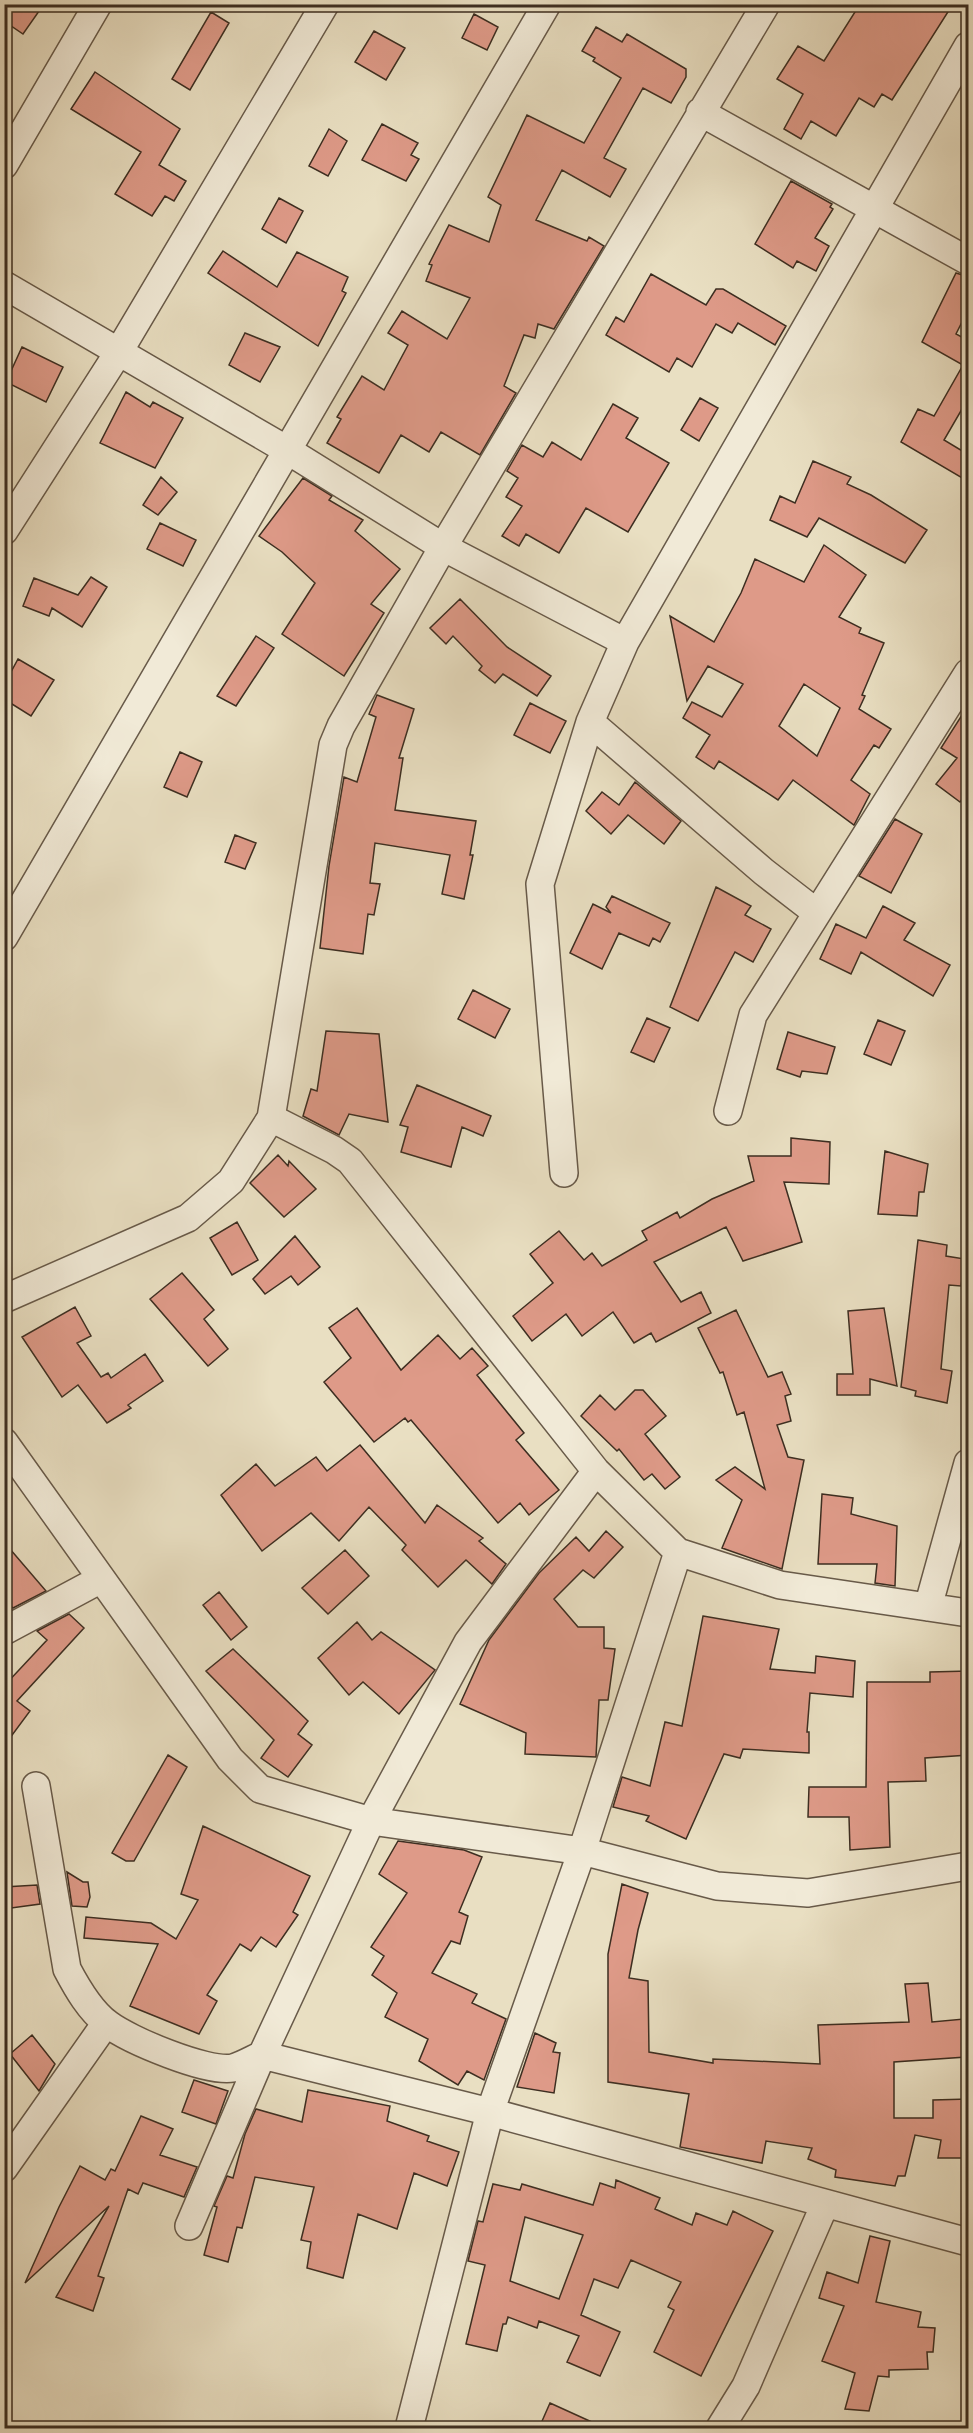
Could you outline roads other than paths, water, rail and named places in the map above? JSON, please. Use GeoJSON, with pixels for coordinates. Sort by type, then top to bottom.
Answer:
{"type":"FeatureCollection","features":[{"type":"Feature","properties":{"kind":"street"},"geometry":{"type":"LineString","coordinates":[[4,165],[98,4]]}},
{"type":"Feature","properties":{"kind":"street"},"geometry":{"type":"LineString","coordinates":[[4,531],[118,353],[325,4]]}},
{"type":"Feature","properties":{"kind":"street"},"geometry":{"type":"LineString","coordinates":[[4,937],[548,4]]}},
{"type":"Feature","properties":{"kind":"street"},"geometry":{"type":"LineString","coordinates":[[4,1299],[188,1218],[231,1181],[271,1118],[333,745],[341,726],[442,547],[766,4]]}},
{"type":"Feature","properties":{"kind":"street"},"geometry":{"type":"LineString","coordinates":[[564,1173],[540,884],[590,722],[625,642],[969,46]]}},
{"type":"Feature","properties":{"kind":"street"},"geometry":{"type":"LineString","coordinates":[[700,112],[969,261]]}},
{"type":"Feature","properties":{"kind":"street"},"geometry":{"type":"LineString","coordinates":[[4,285],[287,450],[442,547],[625,642]]}},
{"type":"Feature","properties":{"kind":"street"},"geometry":{"type":"LineString","coordinates":[[728,1111],[753,1015],[969,673]]}},
{"type":"Feature","properties":{"kind":"street"},"geometry":{"type":"LineString","coordinates":[[590,722],[764,872],[817,914]]}},
{"type":"Feature","properties":{"kind":"street"},"geometry":{"type":"LineString","coordinates":[[271,1118],[334,1150],[350,1161],[596,1471],[678,1552],[780,1585],[969,1613]]}},
{"type":"Feature","properties":{"kind":"street"},"geometry":{"type":"LineString","coordinates":[[4,1442],[230,1759],[260,1789],[372,1821],[582,1851],[717,1886],[808,1893],[969,1866]]}},
{"type":"Feature","properties":{"kind":"street"},"geometry":{"type":"LineString","coordinates":[[928,1607],[969,1463]]}},
{"type":"Feature","properties":{"kind":"street"},"geometry":{"type":"LineString","coordinates":[[189,2226],[262,2055],[372,1821],[468,1642],[596,1471]]}},
{"type":"Feature","properties":{"kind":"street"},"geometry":{"type":"LineString","coordinates":[[409,2428],[490,2112],[582,1851],[678,1552]]}},
{"type":"Feature","properties":{"kind":"street"},"geometry":{"type":"LineString","coordinates":[[4,1631],[101,1579]]}},
{"type":"Feature","properties":{"kind":"street"},"geometry":{"type":"LineString","coordinates":[[36,1786],[67,1969],[78,1990],[106,2023],[137,2042],[199,2064],[231,2068],[262,2055],[490,2112],[969,2242]]}},
{"type":"Feature","properties":{"kind":"street"},"geometry":{"type":"LineString","coordinates":[[4,2168],[106,2023]]}},
{"type":"Feature","properties":{"kind":"street"},"geometry":{"type":"LineString","coordinates":[[720,2428],[746,2386],[825,2204]]}}]}
